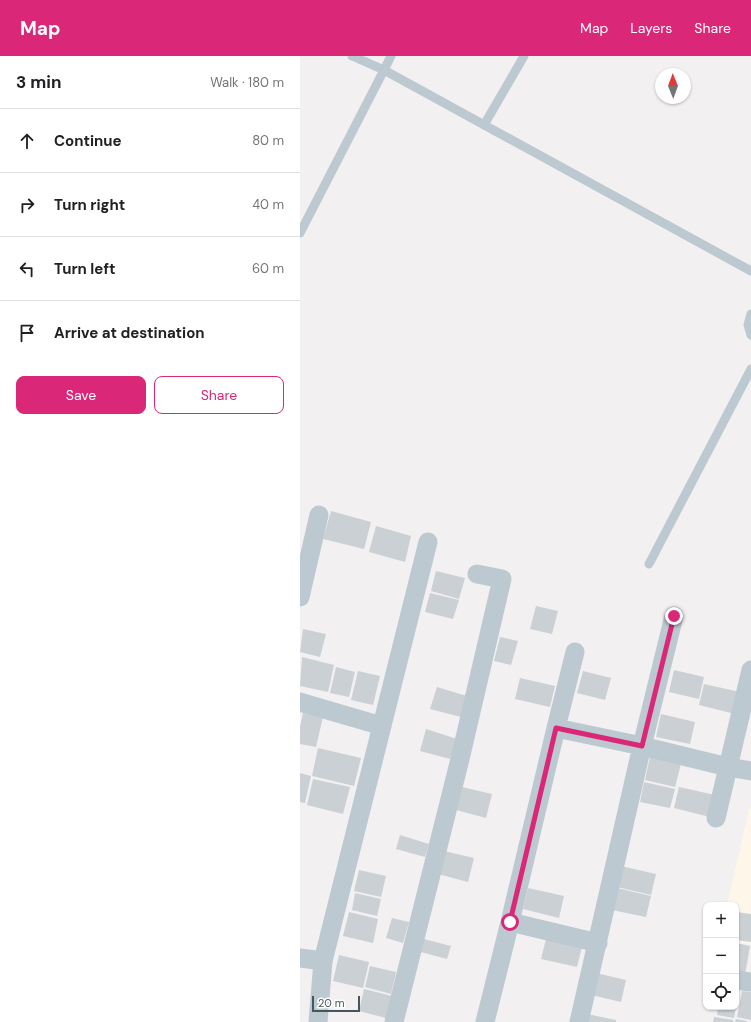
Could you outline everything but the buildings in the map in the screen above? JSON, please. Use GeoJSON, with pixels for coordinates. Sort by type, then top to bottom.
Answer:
{"type":"FeatureCollection","features":[{"type":"Feature","properties":{"kind":"street"},"geometry":{"type":"LineString","coordinates":[[300,597],[319,515]]}},
{"type":"Feature","properties":{"kind":"street"},"geometry":{"type":"LineString","coordinates":[[318,1022],[323,961],[428,542]]}},
{"type":"Feature","properties":{"kind":"street"},"geometry":{"type":"LineString","coordinates":[[394,1022],[460,759],[502,579],[478,574]]}},
{"type":"Feature","properties":{"kind":"street"},"geometry":{"type":"LineString","coordinates":[[579,1022],[642,746],[674,616]]}},
{"type":"Feature","properties":{"kind":"street"},"geometry":{"type":"LineString","coordinates":[[485,1022],[575,652]]}},
{"type":"Feature","properties":{"kind":"street"},"geometry":{"type":"LineString","coordinates":[[716,818],[751,670]]}},
{"type":"Feature","properties":{"kind":"street"},"geometry":{"type":"LineString","coordinates":[[300,702],[382,726]]}},
{"type":"Feature","properties":{"kind":"street"},"geometry":{"type":"LineString","coordinates":[[556,728],[751,771]]}},
{"type":"Feature","properties":{"kind":"street"},"geometry":{"type":"LineString","coordinates":[[510,922],[598,943]]}},
{"type":"Feature","properties":{"kind":"street"},"geometry":{"type":"LineString","coordinates":[[300,958],[323,961]]}},
{"type":"Feature","properties":{"kind":"street"},"geometry":{"type":"LineString","coordinates":[[739,980],[751,982]]}},
{"type":"Feature","properties":{"kind":"lane"},"geometry":{"type":"LineString","coordinates":[[352,56],[384,70],[751,271]]}},
{"type":"Feature","properties":{"kind":"lane"},"geometry":{"type":"LineString","coordinates":[[300,233],[391,56]]}},
{"type":"Feature","properties":{"kind":"lane"},"geometry":{"type":"LineString","coordinates":[[484,125],[524,56]]}},
{"type":"Feature","properties":{"kind":"lane"},"geometry":{"type":"LineString","coordinates":[[751,314],[748,325],[751,335]]}},
{"type":"Feature","properties":{"kind":"lane"},"geometry":{"type":"LineString","coordinates":[[649,564],[751,368]]}},
{"type":"Feature","properties":{"kind":"shaded area"},"geometry":{"type":"Polygon","coordinates":[[[749,809],[751,809],[751,944],[739,942],[739,902],[728,902],[749,809]]]}},
{"type":"Feature","properties":{"kind":"route"},"geometry":{"type":"LineString","coordinates":[[510,922],[556,728],[642,746],[674,616]]}}]}
